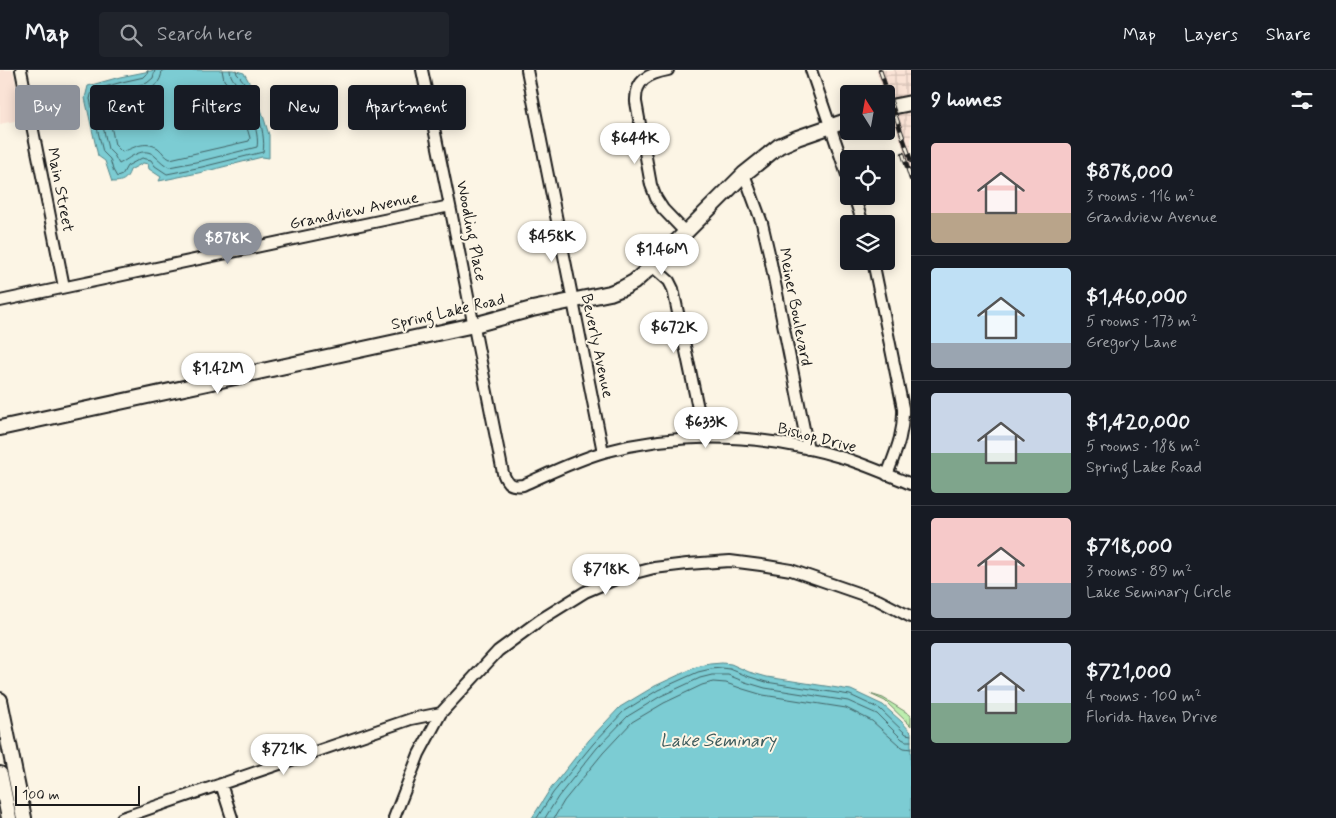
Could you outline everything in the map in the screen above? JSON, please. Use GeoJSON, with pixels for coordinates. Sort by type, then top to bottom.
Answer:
{"type":"FeatureCollection","features":[{"type":"Feature","properties":{"kind":"street","name":"Main Street"},"geometry":{"type":"LineString","coordinates":[[20,70],[64,287]]}},
{"type":"Feature","properties":{"kind":"street","name":"Woodling Place"},"geometry":{"type":"LineString","coordinates":[[422,70],[503,474],[510,485]]}},
{"type":"Feature","properties":{"kind":"street","name":"Beverly Avenue"},"geometry":{"type":"LineString","coordinates":[[527,70],[603,452]]}},
{"type":"Feature","properties":{"kind":"street"},"geometry":{"type":"LineString","coordinates":[[668,70],[648,77],[640,83],[636,92],[636,102],[651,185],[663,209],[685,232]]}},
{"type":"Feature","properties":{"kind":"street"},"geometry":{"type":"LineString","coordinates":[[811,70],[840,154]]}},
{"type":"Feature","properties":{"kind":"street"},"geometry":{"type":"LineString","coordinates":[[895,107],[911,104]]}},
{"type":"Feature","properties":{"kind":"street","name":"Spring Lake Road"},"geometry":{"type":"LineString","coordinates":[[0,428],[474,325],[572,300],[600,296],[623,288],[634,282],[652,266],[744,174],[779,146],[840,123]]}},
{"type":"Feature","properties":{"kind":"street","name":"Meiner Boulevard"},"geometry":{"type":"LineString","coordinates":[[744,174],[762,223],[808,448]]}},
{"type":"Feature","properties":{"kind":"street","name":"Grandview Avenue"},"geometry":{"type":"LineString","coordinates":[[0,301],[450,206]]}},
{"type":"Feature","properties":{"kind":"street"},"geometry":{"type":"LineString","coordinates":[[652,266],[669,282],[675,298],[704,437]]}},
{"type":"Feature","properties":{"kind":"street"},"geometry":{"type":"LineString","coordinates":[[875,270],[903,408],[904,422],[901,439],[887,475]]}},
{"type":"Feature","properties":{"kind":"street","name":"Bishop Drive"},"geometry":{"type":"LineString","coordinates":[[510,485],[523,485],[571,463],[603,452],[640,443],[704,437],[749,439],[808,448],[844,458],[911,484]]}},
{"type":"Feature","properties":{"kind":"street"},"geometry":{"type":"LineString","coordinates":[[394,818],[419,754],[441,713],[498,650],[540,620],[585,592],[622,576],[654,568],[687,564],[730,562],[761,564],[791,570],[878,600],[911,616]]}},
{"type":"Feature","properties":{"kind":"street"},"geometry":{"type":"LineString","coordinates":[[0,700],[24,818]]}},
{"type":"Feature","properties":{"kind":"street"},"geometry":{"type":"LineString","coordinates":[[122,818],[411,719],[441,713]]}},
{"type":"Feature","properties":{"kind":"street"},"geometry":{"type":"LineString","coordinates":[[0,774],[9,818]]}},
{"type":"Feature","properties":{"kind":"street"},"geometry":{"type":"LineString","coordinates":[[221,784],[232,818]]}},
{"type":"Feature","properties":{"kind":"shaded area"},"geometry":{"type":"Polygon","coordinates":[[[0,70],[13,70],[16,85],[15,121],[0,124],[0,70]]]}},
{"type":"Feature","properties":{"kind":"shaded area"},"geometry":{"type":"Polygon","coordinates":[[[876,70],[911,70],[911,98],[895,101],[895,85],[881,85],[876,70]]]}},
{"type":"Feature","properties":{"kind":"shaded area"},"geometry":{"type":"Polygon","coordinates":[[[911,108],[911,172],[895,124],[895,111],[911,108]]]}},
{"type":"Feature","properties":{"kind":"green space"},"geometry":{"type":"Polygon","coordinates":[[[870,694],[883,698],[909,714],[911,716],[911,726],[885,701],[870,694]]]}},
{"type":"Feature","properties":{"kind":"water"},"geometry":{"type":"Polygon","coordinates":[[[155,70],[233,70],[244,73],[251,85],[174,85],[174,130],[260,130],[260,106],[269,135],[269,158],[262,157],[159,181],[161,177],[149,169],[148,164],[143,163],[130,170],[124,180],[112,182],[105,161],[98,156],[92,130],[164,130],[164,85],[92,85],[155,70]]]}},
{"type":"Feature","properties":{"kind":"water"},"geometry":{"type":"Polygon","coordinates":[[[90,85],[90,120],[85,98],[88,86],[90,85]]]}},
{"type":"Feature","properties":{"kind":"water","name":"Lake Seminary"},"geometry":{"type":"Polygon","coordinates":[[[722,663],[731,664],[767,677],[851,690],[883,705],[911,732],[911,818],[532,818],[549,791],[589,740],[620,707],[655,686],[696,667],[722,663]]]}},
{"type":"Feature","properties":{"kind":"railway"},"geometry":{"type":"LineString","coordinates":[[880,70],[911,161]]}},
{"type":"Feature","properties":{"kind":"railway"},"geometry":{"type":"LineString","coordinates":[[903,154],[911,179]]}}]}
